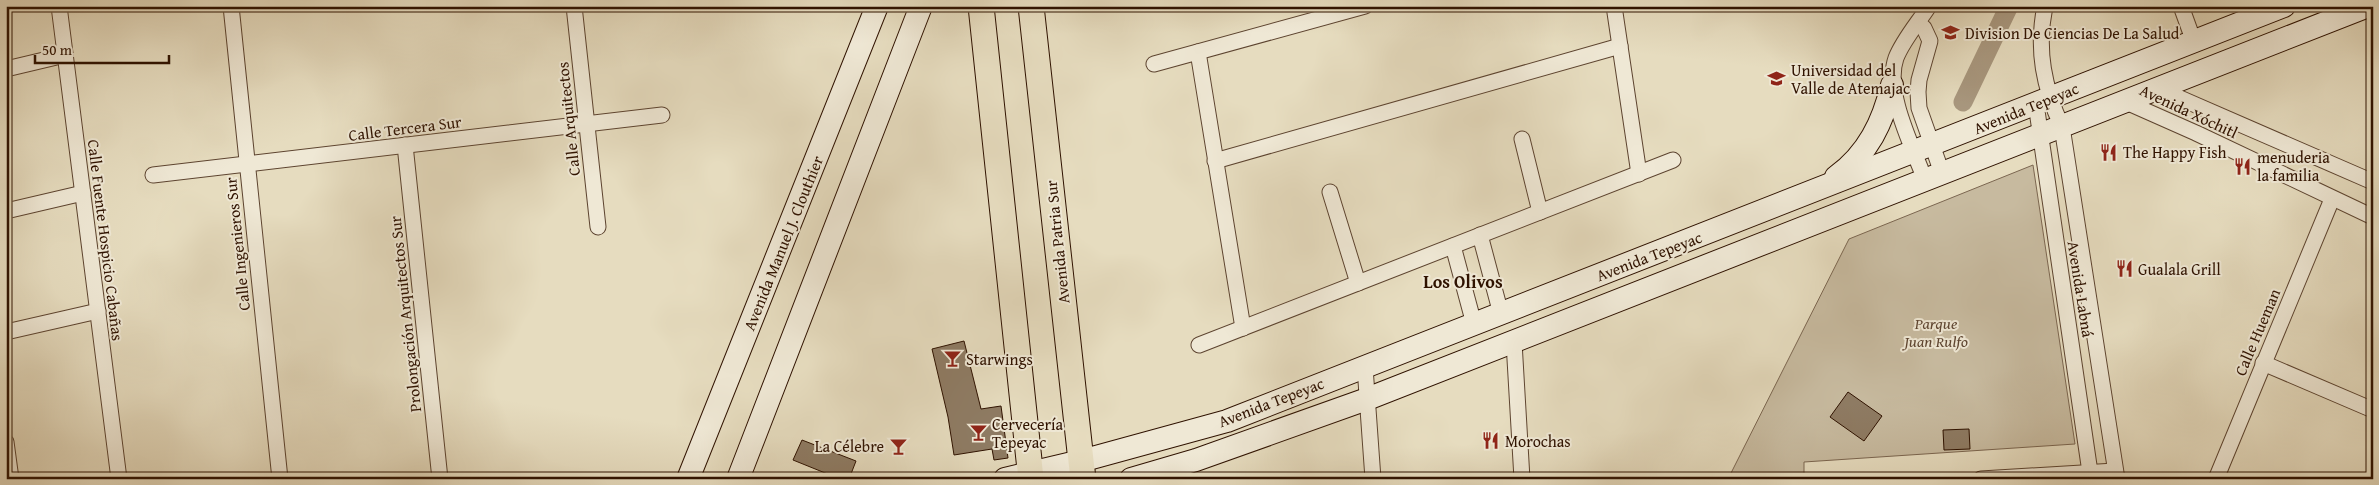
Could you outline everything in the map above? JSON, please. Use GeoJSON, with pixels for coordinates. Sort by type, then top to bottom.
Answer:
{"type":"FeatureCollection","features":[{"type":"Feature","properties":{"kind":"main road"},"geometry":{"type":"LineString","coordinates":[[980,6],[1031,476]]}},
{"type":"Feature","properties":{"kind":"main road","name":"Avenida Patria Sur"},"geometry":{"type":"LineString","coordinates":[[1031,6],[1082,470]]}},
{"type":"Feature","properties":{"kind":"street","name":"Calle Fuente Hospicio Cabañas"},"geometry":{"type":"LineString","coordinates":[[59,6],[119,479]]}},
{"type":"Feature","properties":{"kind":"street","name":"Calle Ingenieros Sur"},"geometry":{"type":"LineString","coordinates":[[231,6],[280,479]]}},
{"type":"Feature","properties":{"kind":"street","name":"Calle Arquitectos"},"geometry":{"type":"LineString","coordinates":[[574,6],[598,227]]}},
{"type":"Feature","properties":{"kind":"street","name":"Avenida Manuel J. Clouthier"},"geometry":{"type":"LineString","coordinates":[[688,479],[878,6]]}},
{"type":"Feature","properties":{"kind":"street"},"geometry":{"type":"LineString","coordinates":[[738,479],[922,6]]}},
{"type":"Feature","properties":{"kind":"street"},"geometry":{"type":"LineString","coordinates":[[1154,64],[1365,6]]}},
{"type":"Feature","properties":{"kind":"street"},"geometry":{"type":"LineString","coordinates":[[1614,6],[1639,174]]}},
{"type":"Feature","properties":{"kind":"street"},"geometry":{"type":"LineString","coordinates":[[1818,190],[1851,166],[1875,134],[1886,111],[1897,57],[1929,6]]}},
{"type":"Feature","properties":{"kind":"street"},"geometry":{"type":"LineString","coordinates":[[2043,102],[2045,81],[2040,41],[2045,6]]}},
{"type":"Feature","properties":{"kind":"street"},"geometry":{"type":"LineString","coordinates":[[2181,6],[2194,42]]}},
{"type":"Feature","properties":{"kind":"street","name":"Avenida Tepeyac"},"geometry":{"type":"LineString","coordinates":[[1005,479],[1082,470],[1227,421],[2284,6]]}},
{"type":"Feature","properties":{"kind":"street","name":"Avenida Tepeyac"},"geometry":{"type":"LineString","coordinates":[[1131,479],[1196,460],[1514,342],[2368,6]]}},
{"type":"Feature","properties":{"kind":"street"},"geometry":{"type":"LineString","coordinates":[[1918,23],[1924,28],[1930,41],[1919,80],[1919,108],[1941,174]]}},
{"type":"Feature","properties":{"kind":"street"},"geometry":{"type":"LineString","coordinates":[[1215,161],[1620,46]]}},
{"type":"Feature","properties":{"kind":"street"},"geometry":{"type":"LineString","coordinates":[[1198,52],[1242,328]]}},
{"type":"Feature","properties":{"kind":"street"},"geometry":{"type":"LineString","coordinates":[[6,68],[65,55]]}},
{"type":"Feature","properties":{"kind":"street"},"geometry":{"type":"LineString","coordinates":[[1892,84],[1931,146]]}},
{"type":"Feature","properties":{"kind":"street","name":"Avenida Xóchitl"},"geometry":{"type":"LineString","coordinates":[[2159,89],[2373,182]]}},
{"type":"Feature","properties":{"kind":"street","name":"Avenida Labná"},"geometry":{"type":"LineString","coordinates":[[2043,102],[2062,127],[2116,475]]}},
{"type":"Feature","properties":{"kind":"street","name":"Avenida Labná"},"geometry":{"type":"LineString","coordinates":[[2043,102],[2040,135],[2091,476]]}},
{"type":"Feature","properties":{"kind":"street","name":"Avenida Xóchitl"},"geometry":{"type":"LineString","coordinates":[[2126,102],[2373,217]]}},
{"type":"Feature","properties":{"kind":"street","name":"Calle Tercera Sur"},"geometry":{"type":"LineString","coordinates":[[153,175],[662,115]]}},
{"type":"Feature","properties":{"kind":"street"},"geometry":{"type":"LineString","coordinates":[[1522,139],[1540,212]]}},
{"type":"Feature","properties":{"kind":"street","name":"Prolongación Arquitectos Sur"},"geometry":{"type":"LineString","coordinates":[[405,145],[440,479]]}},
{"type":"Feature","properties":{"kind":"street"},"geometry":{"type":"LineString","coordinates":[[1200,345],[1673,160]]}},
{"type":"Feature","properties":{"kind":"street"},"geometry":{"type":"LineString","coordinates":[[6,211],[83,192]]}},
{"type":"Feature","properties":{"kind":"street"},"geometry":{"type":"LineString","coordinates":[[1330,192],[1358,283]]}},
{"type":"Feature","properties":{"kind":"street","name":"Calle Hueman"},"geometry":{"type":"LineString","coordinates":[[2216,479],[2332,199]]}},
{"type":"Feature","properties":{"kind":"street"},"geometry":{"type":"LineString","coordinates":[[1480,235],[1500,314]]}},
{"type":"Feature","properties":{"kind":"street"},"geometry":{"type":"LineString","coordinates":[[1453,246],[1474,324]]}},
{"type":"Feature","properties":{"kind":"street"},"geometry":{"type":"LineString","coordinates":[[6,332],[98,311]]}},
{"type":"Feature","properties":{"kind":"street"},"geometry":{"type":"LineString","coordinates":[[1514,342],[1522,479]]}},
{"type":"Feature","properties":{"kind":"street"},"geometry":{"type":"LineString","coordinates":[[2263,363],[2373,410]]}},
{"type":"Feature","properties":{"kind":"street"},"geometry":{"type":"LineString","coordinates":[[1365,367],[1372,479]]}},
{"type":"Feature","properties":{"kind":"street"},"geometry":{"type":"LineString","coordinates":[[6,442],[9,476]]}},
{"type":"Feature","properties":{"kind":"street"},"geometry":{"type":"LineString","coordinates":[[1981,479],[2116,475]]}},
{"type":"Feature","properties":{"kind":"green space","name":"Parque Juan Rulfo"},"geometry":{"type":"Polygon","coordinates":[[[2033,165],[2075,444],[1804,462],[1804,479],[1728,479],[1849,239],[2033,165]]]}},
{"type":"Feature","properties":{"kind":"building"},"geometry":{"type":"Polygon","coordinates":[[[964,341],[981,409],[1001,406],[1008,458],[994,460],[992,449],[954,455],[948,417],[932,349],[964,341]]]}},
{"type":"Feature","properties":{"kind":"building"},"geometry":{"type":"Polygon","coordinates":[[[1848,392],[1882,416],[1864,441],[1830,417],[1848,392]]]}},
{"type":"Feature","properties":{"kind":"building"},"geometry":{"type":"Polygon","coordinates":[[[1969,429],[1970,449],[1944,450],[1943,430],[1969,429]]]}},
{"type":"Feature","properties":{"kind":"building"},"geometry":{"type":"Polygon","coordinates":[[[802,440],[856,461],[849,479],[840,479],[793,460],[802,440]]]}},
{"type":"Feature","properties":{"kind":"waterway"},"geometry":{"type":"LineString","coordinates":[[1963,102],[2009,6]]}},
{"type":"Feature","properties":{"kind":"place","name":"Division De Ciencias De La Salud"},"geometry":{"type":"Point","coordinates":[1951,33]}},
{"type":"Feature","properties":{"kind":"place","name":"Universidad del Valle de Atemajac"},"geometry":{"type":"Point","coordinates":[1777,79]}},
{"type":"Feature","properties":{"kind":"place","name":"The Happy Fish"},"geometry":{"type":"Point","coordinates":[2109,152]}},
{"type":"Feature","properties":{"kind":"place","name":"menuderia la familia"},"geometry":{"type":"Point","coordinates":[2243,166]}},
{"type":"Feature","properties":{"kind":"place","name":"Gualala Grill"},"geometry":{"type":"Point","coordinates":[2124,269]}},
{"type":"Feature","properties":{"kind":"place","name":"Starwings"},"geometry":{"type":"Point","coordinates":[952,359]}},
{"type":"Feature","properties":{"kind":"place","name":"Cervecería Tepeyac"},"geometry":{"type":"Point","coordinates":[978,433]}},
{"type":"Feature","properties":{"kind":"place","name":"Morochas"},"geometry":{"type":"Point","coordinates":[1491,441]}},
{"type":"Feature","properties":{"kind":"place","name":"La Célebre"},"geometry":{"type":"Point","coordinates":[898,446]}},
{"type":"Feature","properties":{"kind":"district","name":"Los Olivos"},"geometry":{"type":"Point","coordinates":[1463,282]}}]}
